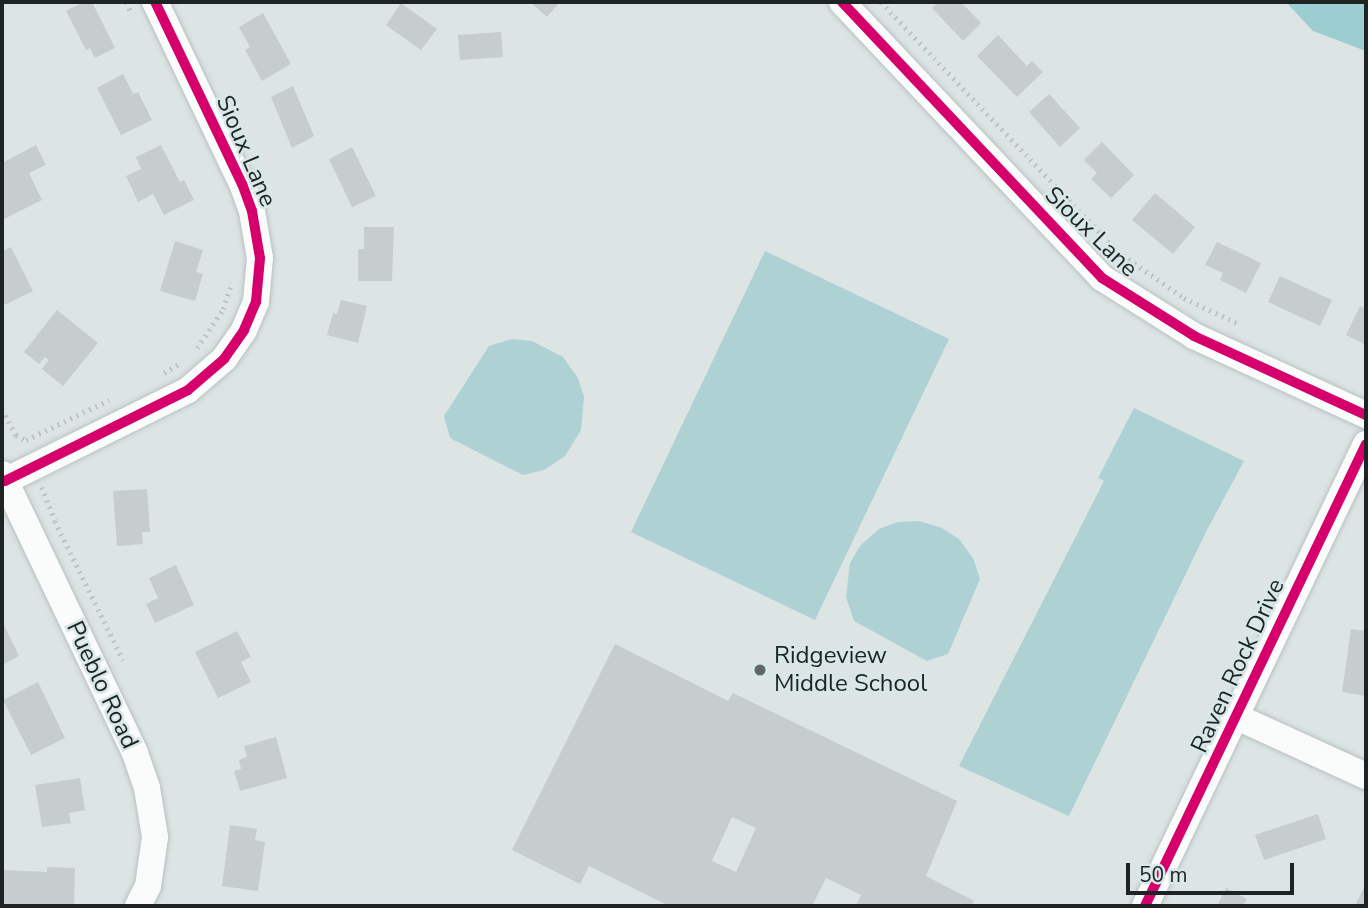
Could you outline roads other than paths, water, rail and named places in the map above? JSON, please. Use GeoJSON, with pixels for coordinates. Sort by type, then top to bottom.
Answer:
{"type":"FeatureCollection","features":[{"type":"Feature","properties":{"kind":"street","name":"Sioux Lane"},"geometry":{"type":"LineString","coordinates":[[842,2],[1102,278],[1194,336],[1366,415]]}},
{"type":"Feature","properties":{"kind":"street","name":"Sioux Lane"},"geometry":{"type":"LineString","coordinates":[[4,477],[188,390],[224,359],[244,330],[256,302],[260,258],[252,211],[242,184],[144,8]]}},
{"type":"Feature","properties":{"kind":"street","name":"Raven Rock Drive"},"geometry":{"type":"LineString","coordinates":[[1145,906],[1366,444]]}},
{"type":"Feature","properties":{"kind":"street","name":"Pueblo Road"},"geometry":{"type":"LineString","coordinates":[[4,477],[135,753],[147,789],[155,837],[148,886],[138,906]]}},
{"type":"Feature","properties":{"kind":"street"},"geometry":{"type":"LineString","coordinates":[[1237,717],[1366,776]]}},
{"type":"Feature","properties":{"kind":"place","name":"Ridgeview Middle School"},"geometry":{"type":"Point","coordinates":[760,670]}}]}
